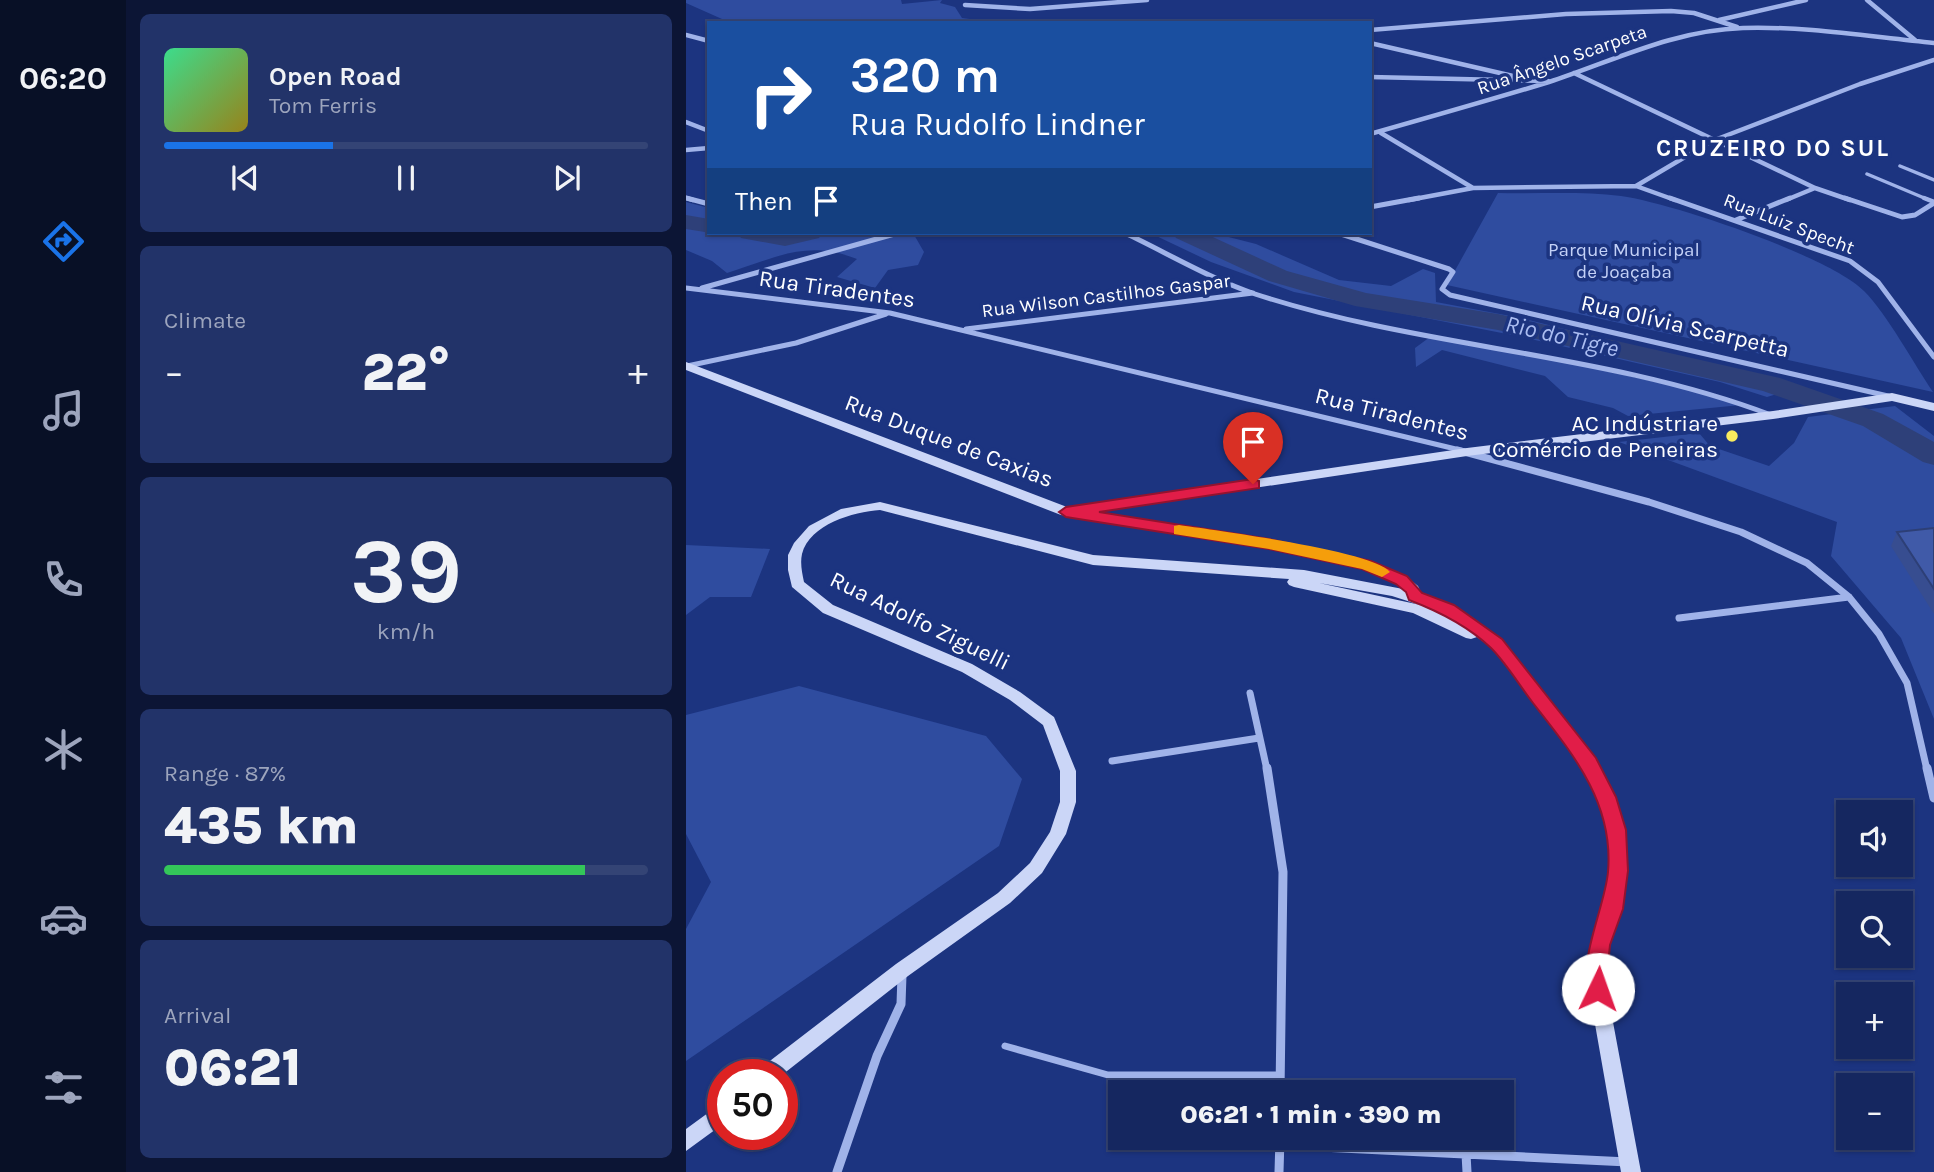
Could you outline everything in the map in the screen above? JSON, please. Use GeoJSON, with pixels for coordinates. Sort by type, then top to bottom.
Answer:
{"type":"FeatureCollection","features":[{"type":"Feature","properties":{"kind":"main road","name":"Rua Duque de Caxias"},"geometry":{"type":"LineString","coordinates":[[687,366],[1066,512],[1269,544],[1365,565],[1402,580],[1413,590],[1415,596],[1448,609],[1497,644],[1590,763],[1606,797],[1617,830],[1618,871],[1613,909],[1600,945],[1598,989],[1629,1167]]}},
{"type":"Feature","properties":{"kind":"main road"},"geometry":{"type":"LineString","coordinates":[[1066,512],[1467,452],[1798,412],[1892,397]]}},
{"type":"Feature","properties":{"kind":"main road","name":"Rua Olívia Scarpetta"},"geometry":{"type":"LineString","coordinates":[[1892,397],[1934,407]]}},
{"type":"Feature","properties":{"kind":"main road","name":"Rua Olívia Scarpetta"},"geometry":{"type":"LineString","coordinates":[[1910,401],[1934,401]]}},
{"type":"Feature","properties":{"kind":"main road","name":"Rua Adolfo Ziguelli"},"geometry":{"type":"LineString","coordinates":[[788,1059],[902,970],[1004,898],[1036,868],[1058,834],[1068,802],[1068,771],[1049,721],[1015,696],[967,668],[828,609],[797,584],[793,564],[798,547],[829,520],[865,506],[880,506],[1093,560],[1269,575],[1396,598]]}},
{"type":"Feature","properties":{"kind":"main road","name":"Rua Duque de Caxias"},"geometry":{"type":"LineString","coordinates":[[1365,565],[1377,571],[1396,598],[1462,628],[1516,668]]}},
{"type":"Feature","properties":{"kind":"main road"},"geometry":{"type":"LineString","coordinates":[[1396,598],[1415,596]]}},
{"type":"Feature","properties":{"kind":"main road"},"geometry":{"type":"LineString","coordinates":[[686,1141],[707,1125]]}},
{"type":"Feature","properties":{"kind":"street"},"geometry":{"type":"LineString","coordinates":[[965,5],[1030,9],[1147,0]]}},
{"type":"Feature","properties":{"kind":"street"},"geometry":{"type":"LineString","coordinates":[[1718,20],[1806,0]]}},
{"type":"Feature","properties":{"kind":"street"},"geometry":{"type":"LineString","coordinates":[[1867,0],[1916,41]]}},
{"type":"Feature","properties":{"kind":"street"},"geometry":{"type":"LineString","coordinates":[[1372,30],[1566,14],[1658,11],[1694,13],[1741,28]]}},
{"type":"Feature","properties":{"kind":"street","name":"Rua Ângelo Scarpeta"},"geometry":{"type":"LineString","coordinates":[[1372,134],[1551,81],[1645,45],[1741,28],[1934,43]]}},
{"type":"Feature","properties":{"kind":"street"},"geometry":{"type":"LineString","coordinates":[[686,35],[707,40]]}},
{"type":"Feature","properties":{"kind":"street"},"geometry":{"type":"LineString","coordinates":[[1372,43],[1524,79]]}},
{"type":"Feature","properties":{"kind":"street"},"geometry":{"type":"LineString","coordinates":[[1372,207],[1473,188],[1636,186],[1712,141],[1860,84],[1934,60]]}},
{"type":"Feature","properties":{"kind":"street"},"geometry":{"type":"LineString","coordinates":[[1574,73],[1815,188],[1895,216],[1910,217],[1934,203]]}},
{"type":"Feature","properties":{"kind":"street"},"geometry":{"type":"LineString","coordinates":[[1372,77],[1551,81]]}},
{"type":"Feature","properties":{"kind":"street"},"geometry":{"type":"LineString","coordinates":[[686,122],[707,130]]}},
{"type":"Feature","properties":{"kind":"street"},"geometry":{"type":"LineString","coordinates":[[1381,133],[1473,188]]}},
{"type":"Feature","properties":{"kind":"street"},"geometry":{"type":"LineString","coordinates":[[686,150],[707,148]]}},
{"type":"Feature","properties":{"kind":"street","name":"Rua Luiz Specht"},"geometry":{"type":"LineString","coordinates":[[1636,186],[1850,261],[1878,282],[1934,357]]}},
{"type":"Feature","properties":{"kind":"street"},"geometry":{"type":"LineString","coordinates":[[1735,220],[1815,188]]}},
{"type":"Feature","properties":{"kind":"street"},"geometry":{"type":"LineString","coordinates":[[686,198],[707,203]]}},
{"type":"Feature","properties":{"kind":"street"},"geometry":{"type":"LineString","coordinates":[[698,289],[891,235]]}},
{"type":"Feature","properties":{"kind":"street"},"geometry":{"type":"LineString","coordinates":[[1129,235],[1253,293],[1355,321],[1540,356],[1718,396],[1773,415]]}},
{"type":"Feature","properties":{"kind":"street","name":"Rua Olívia Scarpetta"},"geometry":{"type":"LineString","coordinates":[[1344,235],[1449,269],[1452,272],[1442,289],[1450,295],[1892,397]]}},
{"type":"Feature","properties":{"kind":"street","name":"Rua Tiradentes"},"geometry":{"type":"LineString","coordinates":[[686,288],[890,313],[1467,452],[1649,502],[1741,532],[1808,563],[1849,597],[1879,634],[1907,683],[1933,783],[1934,798]]}},
{"type":"Feature","properties":{"kind":"street","name":"Rua Wilson Castilhos Gaspar"},"geometry":{"type":"LineString","coordinates":[[962,330],[1253,293]]}},
{"type":"Feature","properties":{"kind":"street"},"geometry":{"type":"LineString","coordinates":[[687,366],[796,342],[890,313]]}},
{"type":"Feature","properties":{"kind":"street"},"geometry":{"type":"LineString","coordinates":[[1679,618],[1849,597]]}},
{"type":"Feature","properties":{"kind":"street"},"geometry":{"type":"LineString","coordinates":[[1250,693],[1273,801],[1283,872],[1280,1080]]}},
{"type":"Feature","properties":{"kind":"street"},"geometry":{"type":"LineString","coordinates":[[1112,761],[1259,738]]}},
{"type":"Feature","properties":{"kind":"street"},"geometry":{"type":"LineString","coordinates":[[836,1172],[877,1056],[901,1004],[902,970]]}},
{"type":"Feature","properties":{"kind":"street"},"geometry":{"type":"LineString","coordinates":[[1279,1172],[1280,1150]]}},
{"type":"Feature","properties":{"kind":"street"},"geometry":{"type":"LineString","coordinates":[[1409,1150],[1629,1167]]}},
{"type":"Feature","properties":{"kind":"street"},"geometry":{"type":"LineString","coordinates":[[1466,1154],[1467,1172]]}},
{"type":"Feature","properties":{"kind":"lane"},"geometry":{"type":"LineString","coordinates":[[1900,166],[1934,180]]}},
{"type":"Feature","properties":{"kind":"lane"},"geometry":{"type":"LineString","coordinates":[[1867,174],[1934,203]]}},
{"type":"Feature","properties":{"kind":"lane"},"geometry":{"type":"LineString","coordinates":[[1005,1046],[1108,1075],[1280,1075]]}},
{"type":"Feature","properties":{"kind":"green space"},"geometry":{"type":"Polygon","coordinates":[[[686,0],[901,0],[902,4],[942,0],[940,3],[955,7],[962,18],[985,21],[726,21],[686,3],[686,0]]]}},
{"type":"Feature","properties":{"kind":"green space","name":"Parque Municipal de Joaçaba"},"geometry":{"type":"Polygon","coordinates":[[[1498,193],[1591,194],[1645,201],[1748,233],[1818,262],[1846,277],[1873,301],[1933,392],[1447,285],[1498,193]]]}},
{"type":"Feature","properties":{"kind":"green space"},"geometry":{"type":"Polygon","coordinates":[[[686,202],[707,207],[707,235],[914,235],[924,252],[918,265],[888,270],[875,288],[837,277],[857,259],[839,253],[791,253],[727,273],[712,261],[686,250],[686,202]]]}},
{"type":"Feature","properties":{"kind":"green space"},"geometry":{"type":"Polygon","coordinates":[[[1154,235],[1221,235],[1256,244],[1339,280],[1391,286],[1423,269],[1435,273],[1436,302],[1521,318],[1797,388],[1767,397],[1720,382],[1522,337],[1294,292],[1211,262],[1154,235]]]}},
{"type":"Feature","properties":{"kind":"green space"},"geometry":{"type":"Polygon","coordinates":[[[1430,337],[1568,362],[1721,397],[1741,405],[1628,416],[1613,408],[1568,397],[1545,376],[1442,350],[1416,367],[1415,348],[1430,337]]]}},
{"type":"Feature","properties":{"kind":"green space"},"geometry":{"type":"Polygon","coordinates":[[[1895,406],[1934,436],[1934,719],[1901,638],[1831,556],[1837,522],[1619,442],[1699,433],[1710,446],[1769,466],[1794,443],[1808,417],[1895,406]]]}},
{"type":"Feature","properties":{"kind":"green space"},"geometry":{"type":"Polygon","coordinates":[[[686,545],[770,549],[751,597],[710,597],[686,615],[686,545]]]}},
{"type":"Feature","properties":{"kind":"green space"},"geometry":{"type":"Polygon","coordinates":[[[799,686],[986,736],[1022,779],[999,846],[686,1061],[686,929],[711,882],[686,834],[686,715],[799,686]]]}},
{"type":"Feature","properties":{"kind":"building"},"geometry":{"type":"Polygon","coordinates":[[[1934,528],[1934,589],[1897,532],[1934,528]]]}},
{"type":"Feature","properties":{"kind":"waterway","name":"Rio do Tigre"},"geometry":{"type":"LineString","coordinates":[[686,222],[707,226]]}},
{"type":"Feature","properties":{"kind":"waterway","name":"Rio do Tigre"},"geometry":{"type":"LineString","coordinates":[[762,235],[785,239],[802,235]]}},
{"type":"Feature","properties":{"kind":"waterway","name":"Rio do Tigre"},"geometry":{"type":"LineString","coordinates":[[1189,235],[1278,276],[1364,300],[1498,322],[1676,365],[1770,384],[1873,420],[1934,455]]}},
{"type":"Feature","properties":{"kind":"slow traffic"},"geometry":{"type":"LineString","coordinates":[[1179,530],[1269,544],[1365,565],[1382,572]]}},
{"type":"Feature","properties":{"kind":"place","name":"AC Indústria e Comércio de Peneiras"},"geometry":{"type":"Point","coordinates":[1732,436]}},
{"type":"Feature","properties":{"kind":"district","name":"CRUZEIRO DO SUL"},"geometry":{"type":"Point","coordinates":[1773,148]}},
{"type":"Feature","properties":{"kind":"route"},"geometry":{"type":"LineString","coordinates":[[1253,484],[1066,512],[1269,544],[1365,565],[1402,580],[1413,590],[1415,596],[1448,609],[1497,644],[1590,763],[1606,797],[1617,830],[1618,871],[1613,909],[1600,945],[1598,989]]}}]}
